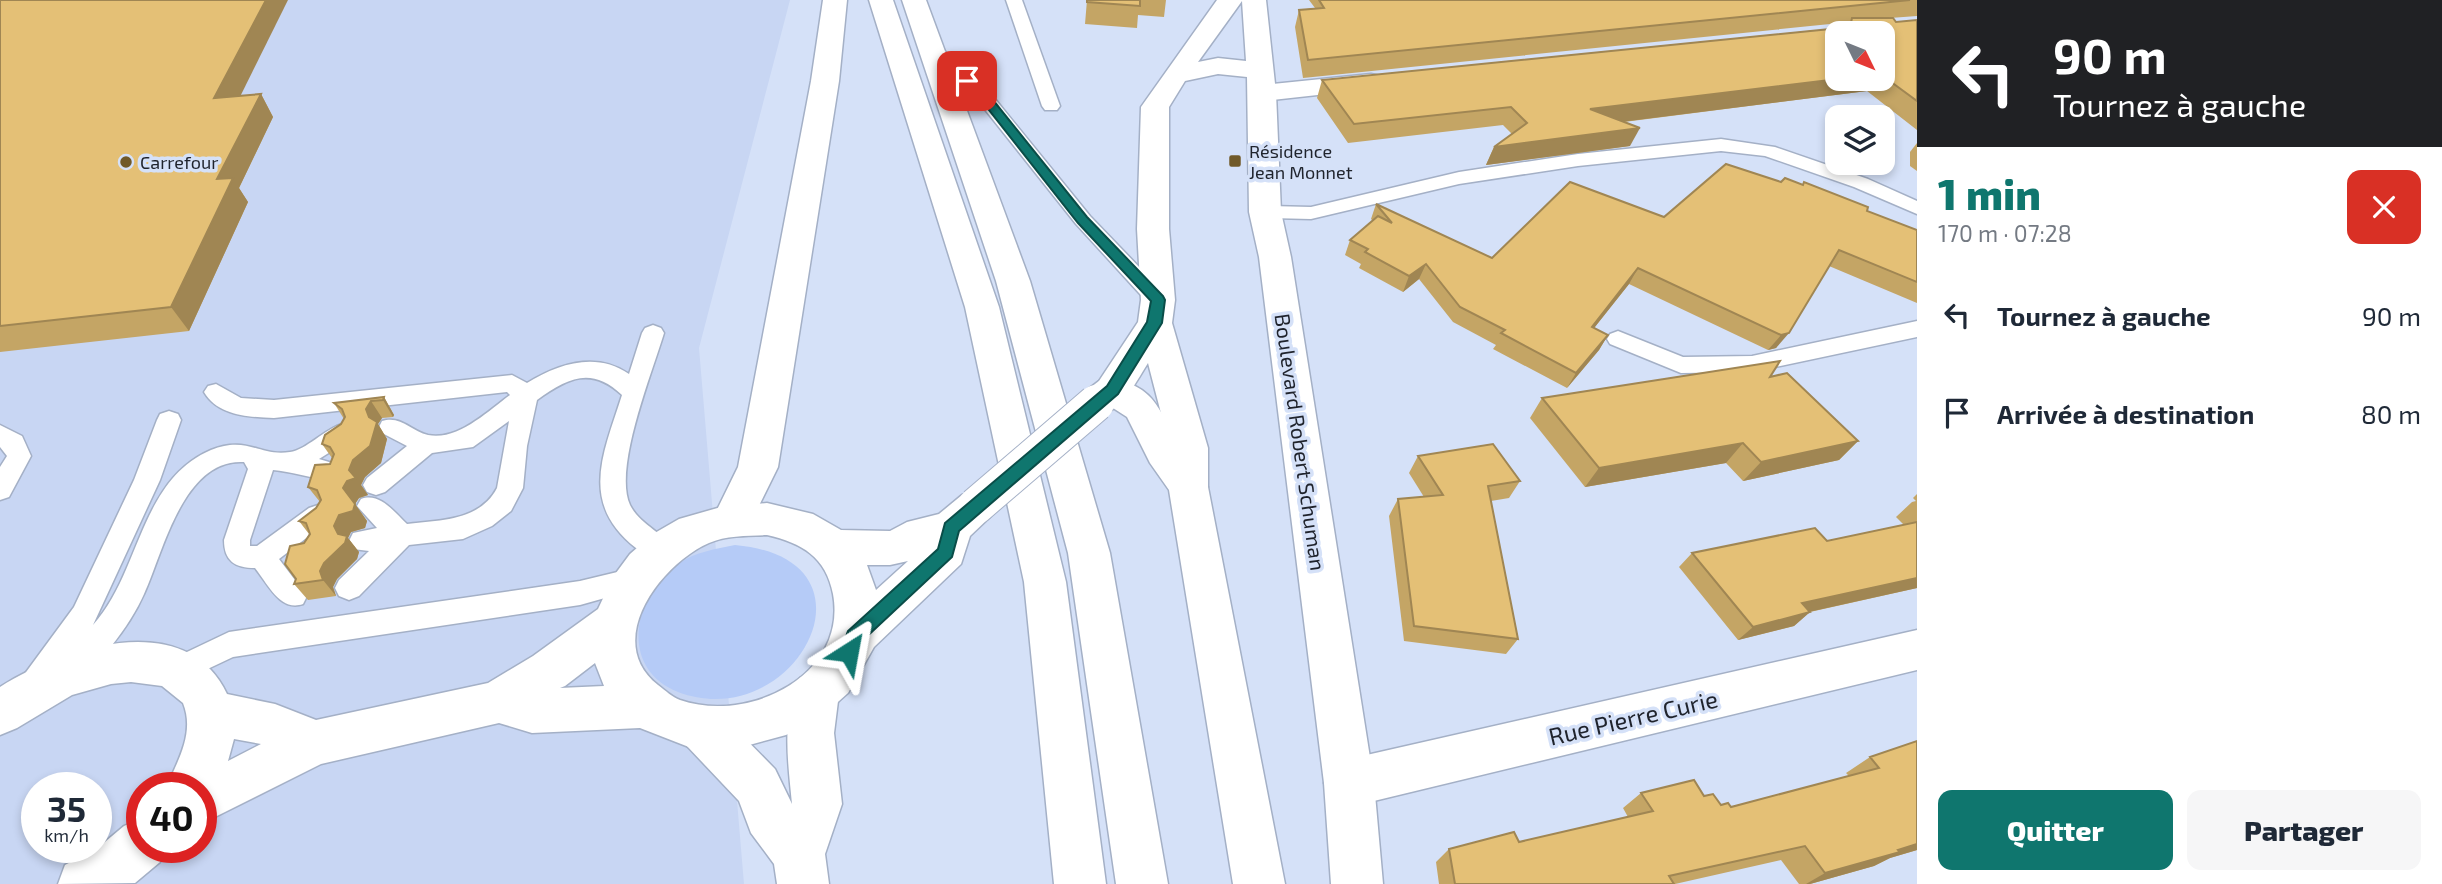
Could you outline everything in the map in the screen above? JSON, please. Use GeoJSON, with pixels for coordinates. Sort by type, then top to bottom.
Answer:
{"type":"FeatureCollection","features":[{"type":"Feature","properties":{"kind":"main road"},"geometry":{"type":"LineString","coordinates":[[732,520],[758,467],[825,81],[835,0]]}},
{"type":"Feature","properties":{"kind":"main road"},"geometry":{"type":"LineString","coordinates":[[881,0],[982,307],[1042,569],[1080,884]]}},
{"type":"Feature","properties":{"kind":"main road"},"geometry":{"type":"LineString","coordinates":[[914,0],[1013,281],[1089,553],[1142,884]]}},
{"type":"Feature","properties":{"kind":"main road"},"geometry":{"type":"LineString","coordinates":[[1230,0],[1155,107],[1153,229],[1156,311],[1189,448],[1188,487],[1259,884]]}},
{"type":"Feature","properties":{"kind":"main road","name":"Boulevard Robert Schuman"},"geometry":{"type":"LineString","coordinates":[[1254,0],[1261,81],[1265,212],[1275,257],[1349,783],[1357,884]]}},
{"type":"Feature","properties":{"kind":"main road"},"geometry":{"type":"LineString","coordinates":[[1175,75],[1218,66],[1261,81],[1394,79]]}},
{"type":"Feature","properties":{"kind":"main road"},"geometry":{"type":"LineString","coordinates":[[832,547],[890,548],[910,543],[922,534],[963,517],[1104,396],[1156,311]]}},
{"type":"Feature","properties":{"kind":"main road"},"geometry":{"type":"LineString","coordinates":[[1104,396],[1140,408],[1164,453],[1188,487]]}},
{"type":"Feature","properties":{"kind":"main road"},"geometry":{"type":"LineString","coordinates":[[854,637],[946,552],[963,517]]}},
{"type":"Feature","properties":{"kind":"main road"},"geometry":{"type":"LineString","coordinates":[[767,519],[799,526],[832,547],[847,564],[858,592],[859,621],[849,652],[837,671],[802,705],[770,721],[737,729],[703,729],[671,721],[645,706],[628,687],[618,667],[614,645],[615,622],[622,599],[647,565],[694,531],[732,520],[767,519]]}},
{"type":"Feature","properties":{"kind":"main road"},"geometry":{"type":"LineString","coordinates":[[217,792],[313,743],[499,702],[527,682],[549,671],[615,622]]}},
{"type":"Feature","properties":{"kind":"main road","name":"Rue Pierre Curie"},"geometry":{"type":"LineString","coordinates":[[1349,783],[1917,650]]}},
{"type":"Feature","properties":{"kind":"main road"},"geometry":{"type":"LineString","coordinates":[[27,696],[90,667],[124,661],[154,662],[178,670],[196,683],[207,702],[211,726],[207,753],[198,772]]}},
{"type":"Feature","properties":{"kind":"main road"},"geometry":{"type":"LineString","coordinates":[[801,869],[817,804],[810,733],[816,693]]}},
{"type":"Feature","properties":{"kind":"main road"},"geometry":{"type":"LineString","coordinates":[[499,702],[532,711],[645,706]]}},
{"type":"Feature","properties":{"kind":"main road"},"geometry":{"type":"LineString","coordinates":[[209,713],[245,718],[289,729],[313,743]]}},
{"type":"Feature","properties":{"kind":"main road"},"geometry":{"type":"LineString","coordinates":[[703,729],[758,786],[769,815],[801,869]]}},
{"type":"Feature","properties":{"kind":"main road"},"geometry":{"type":"LineString","coordinates":[[84,884],[126,857]]}},
{"type":"Feature","properties":{"kind":"lane"},"geometry":{"type":"LineString","coordinates":[[1014,0],[1051,106]]}},
{"type":"Feature","properties":{"kind":"lane"},"geometry":{"type":"LineString","coordinates":[[931,47],[985,98],[1156,311]]}},
{"type":"Feature","properties":{"kind":"lane"},"geometry":{"type":"LineString","coordinates":[[1265,212],[1311,213],[1460,178],[1578,160],[1721,145],[1768,151],[1861,183],[1917,208]]}},
{"type":"Feature","properties":{"kind":"lane"},"geometry":{"type":"LineString","coordinates":[[1618,339],[1681,365],[1752,364],[1917,329]]}},
{"type":"Feature","properties":{"kind":"lane"},"geometry":{"type":"LineString","coordinates":[[178,670],[229,645],[580,593],[647,565],[611,487],[615,455],[653,333]]}},
{"type":"Feature","properties":{"kind":"lane"},"geometry":{"type":"LineString","coordinates":[[369,511],[426,445],[464,440],[547,381],[567,373],[589,369],[613,375],[634,392]]}},
{"type":"Feature","properties":{"kind":"lane"},"geometry":{"type":"LineString","coordinates":[[216,392],[233,405],[274,409],[512,383],[526,396]]}},
{"type":"Feature","properties":{"kind":"lane"},"geometry":{"type":"LineString","coordinates":[[369,511],[401,535],[463,528],[483,519],[502,504],[510,488],[515,446],[526,396]]}},
{"type":"Feature","properties":{"kind":"lane"},"geometry":{"type":"LineString","coordinates":[[27,696],[84,615],[147,480],[169,420]]}},
{"type":"Feature","properties":{"kind":"lane"},"geometry":{"type":"LineString","coordinates":[[0,434],[13,443],[19,456],[0,490]]}},
{"type":"Feature","properties":{"kind":"lane"},"geometry":{"type":"LineString","coordinates":[[369,511],[426,445]]}},
{"type":"Feature","properties":{"kind":"lane"},"geometry":{"type":"LineString","coordinates":[[27,696],[105,633],[130,597],[173,492],[189,474],[208,461],[230,452],[250,452],[259,459],[295,462]]}},
{"type":"Feature","properties":{"kind":"lane"},"geometry":{"type":"LineString","coordinates":[[259,459],[261,469],[237,540],[237,552],[245,557],[262,557],[317,518]]}},
{"type":"Feature","properties":{"kind":"lane"},"geometry":{"type":"LineString","coordinates":[[295,462],[317,518]]}},
{"type":"Feature","properties":{"kind":"lane"},"geometry":{"type":"LineString","coordinates":[[295,462],[317,518]]}},
{"type":"Feature","properties":{"kind":"lane"},"geometry":{"type":"LineString","coordinates":[[369,511],[401,535]]}},
{"type":"Feature","properties":{"kind":"lane"},"geometry":{"type":"LineString","coordinates":[[262,557],[317,518]]}},
{"type":"Feature","properties":{"kind":"shaded area"},"geometry":{"type":"Polygon","coordinates":[[[0,0],[790,0],[699,348],[744,884],[0,884],[0,0]]]}},
{"type":"Feature","properties":{"kind":"shaded area"},"geometry":{"type":"Polygon","coordinates":[[[735,545],[782,557],[808,580],[816,609],[808,640],[788,669],[758,690],[720,699],[678,692],[659,681],[646,666],[640,649],[639,630],[643,611],[651,592],[679,563],[699,554],[735,545]]]}},
{"type":"Feature","properties":{"kind":"building","name":"Carrefour"},"geometry":{"type":"Polygon","coordinates":[[[0,0],[266,0],[214,98],[261,94],[217,179],[233,178],[171,307],[0,326],[0,0]]]}},
{"type":"Feature","properties":{"kind":"building"},"geometry":{"type":"Polygon","coordinates":[[[1140,0],[1140,6],[1087,2],[1140,0]]]}},
{"type":"Feature","properties":{"kind":"building"},"geometry":{"type":"Polygon","coordinates":[[[1319,0],[1910,0],[1308,60],[1299,10],[1324,8],[1319,0]]]}},
{"type":"Feature","properties":{"kind":"building"},"geometry":{"type":"Polygon","coordinates":[[[1852,18],[1893,18],[1896,22],[1917,20],[1917,101],[1895,85],[1895,21],[1851,21],[1852,18]]]}},
{"type":"Feature","properties":{"kind":"building"},"geometry":{"type":"Polygon","coordinates":[[[1825,30],[1825,81],[1590,109],[1640,128],[1494,147],[1527,123],[1511,107],[1354,124],[1322,80],[1825,30]]]}},
{"type":"Feature","properties":{"kind":"building"},"geometry":{"type":"Polygon","coordinates":[[[1726,164],[1781,182],[1785,178],[1803,185],[1804,182],[1917,230],[1917,282],[1839,250],[1789,333],[1781,335],[1638,268],[1592,327],[1608,335],[1576,373],[1501,333],[1505,330],[1460,307],[1426,264],[1409,276],[1365,252],[1368,249],[1350,240],[1378,216],[1392,223],[1376,204],[1492,258],[1570,182],[1664,217],[1726,164]]]}},
{"type":"Feature","properties":{"kind":"building"},"geometry":{"type":"Polygon","coordinates":[[[1780,361],[1770,377],[1787,373],[1858,441],[1761,462],[1743,443],[1599,468],[1542,398],[1780,361]]]}},
{"type":"Feature","properties":{"kind":"building"},"geometry":{"type":"Polygon","coordinates":[[[384,397],[383,400],[371,401],[366,409],[369,417],[377,422],[370,446],[353,460],[349,470],[356,478],[347,481],[343,488],[355,504],[353,511],[339,515],[334,526],[338,534],[347,536],[345,543],[324,563],[320,571],[323,580],[294,584],[296,579],[285,564],[290,546],[304,543],[310,534],[306,523],[299,521],[316,508],[321,500],[317,490],[308,487],[315,465],[330,464],[334,454],[330,447],[322,444],[325,435],[341,424],[345,417],[342,409],[334,403],[384,397]]]}},
{"type":"Feature","properties":{"kind":"building"},"geometry":{"type":"Polygon","coordinates":[[[1493,444],[1520,481],[1488,486],[1518,639],[1414,626],[1398,499],[1443,495],[1418,456],[1493,444]]]}},
{"type":"Feature","properties":{"kind":"building"},"geometry":{"type":"Polygon","coordinates":[[[1917,522],[1917,578],[1802,603],[1810,612],[1753,627],[1692,553],[1815,528],[1827,541],[1917,522]]]}},
{"type":"Feature","properties":{"kind":"building"},"geometry":{"type":"Polygon","coordinates":[[[1917,741],[1917,844],[1898,850],[1900,852],[1825,873],[1805,846],[1669,876],[1674,884],[1455,884],[1449,849],[1514,832],[1519,842],[1653,811],[1641,793],[1694,780],[1704,796],[1713,794],[1721,805],[1728,803],[1731,807],[1879,768],[1870,757],[1917,741]]]}},
{"type":"Feature","properties":{"kind":"place","name":"Résidence Jean Monnet"},"geometry":{"type":"Point","coordinates":[1235,161]}},
{"type":"Feature","properties":{"kind":"place","name":"Carrefour"},"geometry":{"type":"Point","coordinates":[126,162]}},
{"type":"Feature","properties":{"kind":"route"},"geometry":{"type":"LineString","coordinates":[[849,652],[854,637],[946,552],[951,528],[1112,390],[1154,323],[1158,300],[1083,220],[985,98],[967,81]]}}]}
